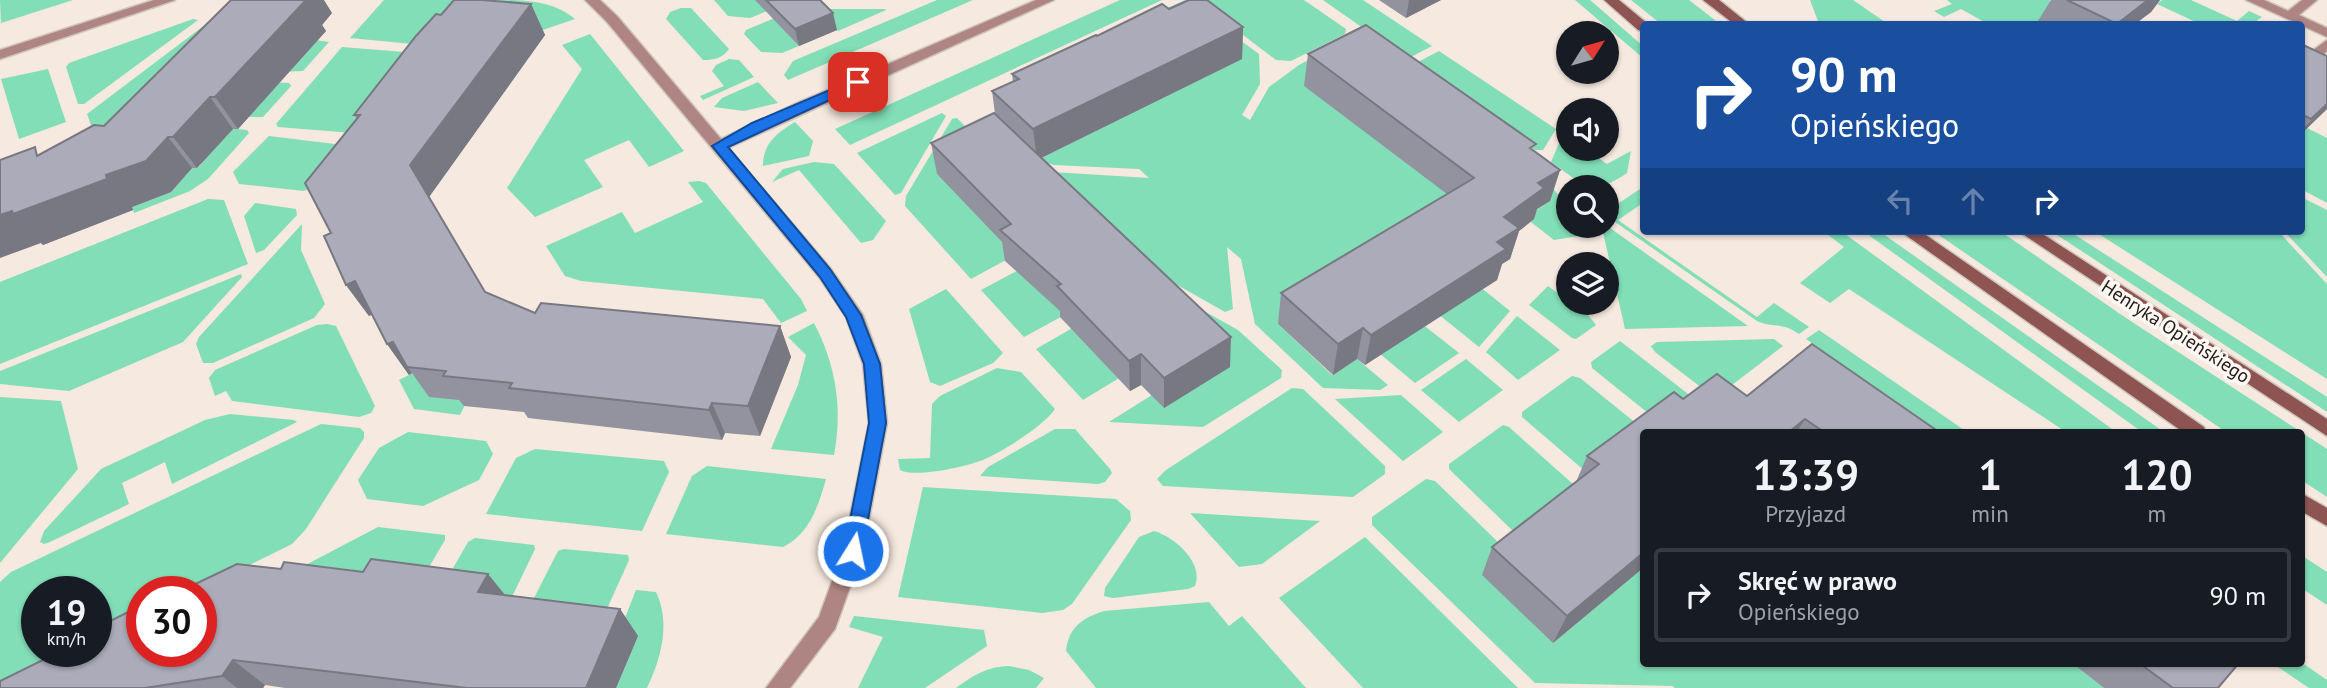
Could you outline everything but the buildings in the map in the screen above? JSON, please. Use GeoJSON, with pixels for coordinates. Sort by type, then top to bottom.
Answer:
{"type":"FeatureCollection","features":[{"type":"Feature","properties":{"kind":"street"},"geometry":{"type":"LineString","coordinates":[[0,55],[168,0]]}},
{"type":"Feature","properties":{"kind":"street"},"geometry":{"type":"LineString","coordinates":[[592,0],[612,19],[825,273],[853,315],[872,364],[878,423],[853,551],[828,622],[777,688]]}},
{"type":"Feature","properties":{"kind":"street"},"geometry":{"type":"LineString","coordinates":[[719,146],[798,108],[1047,0]]}},
{"type":"Feature","properties":{"kind":"street"},"geometry":{"type":"LineString","coordinates":[[1611,0],[1640,24]]}},
{"type":"Feature","properties":{"kind":"street"},"geometry":{"type":"LineString","coordinates":[[1710,0],[1738,21]]}},
{"type":"Feature","properties":{"kind":"street"},"geometry":{"type":"LineString","coordinates":[[2253,0],[2301,21]]}},
{"type":"Feature","properties":{"kind":"street"},"geometry":{"type":"LineString","coordinates":[[2290,16],[2310,0]]}},
{"type":"Feature","properties":{"kind":"street"},"geometry":{"type":"LineString","coordinates":[[2305,23],[2327,33]]}},
{"type":"Feature","properties":{"kind":"street"},"geometry":{"type":"LineString","coordinates":[[2305,63],[2327,44]]}},
{"type":"Feature","properties":{"kind":"street"},"geometry":{"type":"LineString","coordinates":[[2305,66],[2327,76]]}},
{"type":"Feature","properties":{"kind":"street"},"geometry":{"type":"LineString","coordinates":[[1914,235],[2193,429]]}},
{"type":"Feature","properties":{"kind":"street","name":"Henryka Opieńskiego"},"geometry":{"type":"LineString","coordinates":[[2032,235],[2327,429]]}},
{"type":"Feature","properties":{"kind":"street"},"geometry":{"type":"LineString","coordinates":[[2305,504],[2327,518]]}},
{"type":"Feature","properties":{"kind":"green space"},"geometry":{"type":"Polygon","coordinates":[[[0,0],[73,0],[1,23],[0,0]]]}},
{"type":"Feature","properties":{"kind":"green space"},"geometry":{"type":"Polygon","coordinates":[[[384,0],[464,0],[423,45],[350,38],[384,0]]]}},
{"type":"Feature","properties":{"kind":"green space"},"geometry":{"type":"Polygon","coordinates":[[[492,0],[547,5],[575,19],[531,34],[471,29],[492,0]]]}},
{"type":"Feature","properties":{"kind":"green space"},"geometry":{"type":"Polygon","coordinates":[[[714,0],[794,0],[750,18],[728,16],[714,0]]]}},
{"type":"Feature","properties":{"kind":"green space"},"geometry":{"type":"Polygon","coordinates":[[[937,0],[973,0],[788,80],[784,75],[793,61],[937,0]]]}},
{"type":"Feature","properties":{"kind":"green space"},"geometry":{"type":"Polygon","coordinates":[[[1120,0],[1162,0],[850,145],[835,129],[1120,0]]]}},
{"type":"Feature","properties":{"kind":"green space"},"geometry":{"type":"Polygon","coordinates":[[[1185,0],[1259,54],[1260,84],[1242,115],[1250,120],[1269,87],[1299,65],[1355,35],[1466,209],[1278,324],[1332,375],[1357,359],[1388,385],[1380,390],[1323,388],[1255,324],[1241,259],[1227,247],[1233,309],[1225,312],[1151,270],[1053,172],[1149,178],[1139,169],[1054,165],[1037,160],[1241,59],[1143,19],[1185,0]]]}},
{"type":"Feature","properties":{"kind":"green space"},"geometry":{"type":"Polygon","coordinates":[[[1197,0],[1304,0],[1346,29],[1345,34],[1291,61],[1276,60],[1197,0]]]}},
{"type":"Feature","properties":{"kind":"green space"},"geometry":{"type":"Polygon","coordinates":[[[1323,0],[1363,0],[1432,46],[1407,59],[1323,0]]]}},
{"type":"Feature","properties":{"kind":"green space"},"geometry":{"type":"Polygon","coordinates":[[[1575,0],[1590,0],[1614,21],[1600,21],[1575,0]]]}},
{"type":"Feature","properties":{"kind":"green space"},"geometry":{"type":"Polygon","coordinates":[[[1631,0],[1689,0],[1716,21],[1657,21],[1631,0]]]}},
{"type":"Feature","properties":{"kind":"green space"},"geometry":{"type":"Polygon","coordinates":[[[1810,0],[1853,0],[1884,21],[1818,21],[1810,0]]]}},
{"type":"Feature","properties":{"kind":"green space"},"geometry":{"type":"Polygon","coordinates":[[[1947,0],[2049,0],[2062,6],[2040,21],[1983,21],[1961,9],[1944,17],[1934,11],[1952,4],[1947,0]]]}},
{"type":"Feature","properties":{"kind":"green space"},"geometry":{"type":"Polygon","coordinates":[[[2162,0],[2191,0],[2237,21],[2194,21],[2157,4],[2162,0]]]}},
{"type":"Feature","properties":{"kind":"green space"},"geometry":{"type":"Polygon","coordinates":[[[691,8],[729,49],[724,55],[703,60],[666,19],[670,12],[691,8]]]}},
{"type":"Feature","properties":{"kind":"green space"},"geometry":{"type":"Polygon","coordinates":[[[798,9],[885,9],[886,10],[838,31],[798,9]]]}},
{"type":"Feature","properties":{"kind":"green space"},"geometry":{"type":"Polygon","coordinates":[[[2249,11],[2262,17],[2256,21],[2237,21],[2249,11]]]}},
{"type":"Feature","properties":{"kind":"green space"},"geometry":{"type":"Polygon","coordinates":[[[782,15],[799,46],[782,53],[761,52],[744,34],[746,30],[782,15]]]}},
{"type":"Feature","properties":{"kind":"green space"},"geometry":{"type":"Polygon","coordinates":[[[214,18],[100,150],[87,114],[214,18]]]}},
{"type":"Feature","properties":{"kind":"green space"},"geometry":{"type":"Polygon","coordinates":[[[193,19],[198,20],[84,104],[78,104],[66,67],[69,63],[193,19]]]}},
{"type":"Feature","properties":{"kind":"green space"},"geometry":{"type":"Polygon","coordinates":[[[1619,25],[1640,43],[1640,55],[1619,38],[1619,25]]]}},
{"type":"Feature","properties":{"kind":"green space"},"geometry":{"type":"Polygon","coordinates":[[[590,34],[684,151],[649,167],[629,140],[584,160],[603,187],[535,217],[507,188],[582,69],[562,45],[590,34]]]}},
{"type":"Feature","properties":{"kind":"green space"},"geometry":{"type":"Polygon","coordinates":[[[309,39],[329,42],[303,71],[279,72],[309,39]]]}},
{"type":"Feature","properties":{"kind":"green space"},"geometry":{"type":"Polygon","coordinates":[[[342,47],[417,53],[353,133],[278,127],[276,124],[342,47]]]}},
{"type":"Feature","properties":{"kind":"green space"},"geometry":{"type":"Polygon","coordinates":[[[1439,51],[1556,129],[1543,150],[1535,150],[1414,64],[1439,51]]]}},
{"type":"Feature","properties":{"kind":"green space"},"geometry":{"type":"Polygon","coordinates":[[[729,59],[739,60],[754,77],[703,100],[700,96],[724,86],[712,71],[716,65],[729,59]]]}},
{"type":"Feature","properties":{"kind":"green space"},"geometry":{"type":"Polygon","coordinates":[[[48,69],[66,122],[19,139],[1,79],[48,69]]]}},
{"type":"Feature","properties":{"kind":"green space"},"geometry":{"type":"Polygon","coordinates":[[[270,82],[289,83],[291,86],[263,117],[238,117],[270,82]]]}},
{"type":"Feature","properties":{"kind":"green space"},"geometry":{"type":"Polygon","coordinates":[[[758,82],[778,103],[744,111],[714,107],[722,98],[758,82]]]}},
{"type":"Feature","properties":{"kind":"green space"},"geometry":{"type":"Polygon","coordinates":[[[942,113],[946,116],[901,193],[895,195],[857,153],[942,113]]]}},
{"type":"Feature","properties":{"kind":"green space"},"geometry":{"type":"Polygon","coordinates":[[[957,118],[988,150],[1015,255],[971,279],[905,206],[906,196],[952,119],[957,118]]]}},
{"type":"Feature","properties":{"kind":"green space"},"geometry":{"type":"Polygon","coordinates":[[[795,122],[813,141],[809,156],[763,166],[768,145],[782,130],[795,122]]]}},
{"type":"Feature","properties":{"kind":"green space"},"geometry":{"type":"Polygon","coordinates":[[[229,128],[247,130],[249,133],[208,179],[190,191],[134,213],[132,207],[171,192],[192,168],[198,168],[229,128]]]}},
{"type":"Feature","properties":{"kind":"green space"},"geometry":{"type":"Polygon","coordinates":[[[2307,128],[2327,138],[2327,203],[2305,191],[2307,128]]]}},
{"type":"Feature","properties":{"kind":"green space"},"geometry":{"type":"Polygon","coordinates":[[[269,136],[343,145],[317,185],[304,191],[239,184],[233,172],[269,136]]]}},
{"type":"Feature","properties":{"kind":"green space"},"geometry":{"type":"Polygon","coordinates":[[[1556,150],[1556,161],[1603,161],[1607,164],[1619,161],[1619,158],[1631,151],[1627,173],[1619,178],[1619,175],[1570,175],[1551,162],[1556,150]]]}},
{"type":"Feature","properties":{"kind":"green space"},"geometry":{"type":"Polygon","coordinates":[[[814,162],[834,164],[886,221],[873,240],[861,243],[799,170],[772,182],[783,169],[814,162]]]}},
{"type":"Feature","properties":{"kind":"green space"},"geometry":{"type":"Polygon","coordinates":[[[1538,168],[1556,192],[1556,238],[1566,238],[1554,240],[1531,222],[1529,215],[1550,201],[1538,168]]]}},
{"type":"Feature","properties":{"kind":"green space"},"geometry":{"type":"Polygon","coordinates":[[[688,182],[706,183],[801,299],[807,311],[781,323],[763,299],[581,281],[565,276],[546,246],[622,212],[635,233],[703,202],[688,182]]]}},
{"type":"Feature","properties":{"kind":"green space"},"geometry":{"type":"Polygon","coordinates":[[[1640,189],[1640,205],[1619,219],[1619,203],[1640,189]]]}},
{"type":"Feature","properties":{"kind":"green space"},"geometry":{"type":"Polygon","coordinates":[[[208,199],[224,200],[248,264],[0,364],[0,282],[208,199]]]}},
{"type":"Feature","properties":{"kind":"green space"},"geometry":{"type":"Polygon","coordinates":[[[2305,199],[2327,210],[2327,277],[2288,235],[2305,235],[2305,199]]]}},
{"type":"Feature","properties":{"kind":"green space"},"geometry":{"type":"Polygon","coordinates":[[[255,203],[296,209],[297,215],[264,250],[256,253],[244,216],[255,203]]]}},
{"type":"Feature","properties":{"kind":"green space"},"geometry":{"type":"Polygon","coordinates":[[[1619,221],[1757,317],[1774,303],[1809,327],[1799,334],[1783,326],[1757,321],[1619,225],[1619,221]]]}},
{"type":"Feature","properties":{"kind":"green space"},"geometry":{"type":"Polygon","coordinates":[[[302,224],[301,250],[325,304],[314,318],[213,363],[203,363],[196,344],[199,337],[302,224]]]}},
{"type":"Feature","properties":{"kind":"green space"},"geometry":{"type":"Polygon","coordinates":[[[1619,234],[1748,326],[1625,329],[1619,303],[1619,252],[1607,252],[1604,238],[1619,238],[1619,234]]]}},
{"type":"Feature","properties":{"kind":"green space"},"geometry":{"type":"Polygon","coordinates":[[[1828,235],[1846,235],[2112,429],[2061,429],[1849,289],[1830,303],[1800,283],[1844,247],[1828,235]]]}},
{"type":"Feature","properties":{"kind":"green space"},"geometry":{"type":"Polygon","coordinates":[[[1869,235],[1885,235],[2160,429],[2138,429],[1869,235]]]}},
{"type":"Feature","properties":{"kind":"green space"},"geometry":{"type":"Polygon","coordinates":[[[1939,235],[2006,235],[2126,318],[2296,429],[2222,429],[1939,235]]]}},
{"type":"Feature","properties":{"kind":"green space"},"geometry":{"type":"Polygon","coordinates":[[[2057,235],[2075,235],[2327,397],[2327,412],[2057,235]]]}},
{"type":"Feature","properties":{"kind":"green space"},"geometry":{"type":"Polygon","coordinates":[[[2100,235],[2282,235],[2327,284],[2327,379],[2100,235]]]}},
{"type":"Feature","properties":{"kind":"green space"},"geometry":{"type":"Polygon","coordinates":[[[1026,266],[1070,312],[1024,337],[981,290],[1026,266]]]}},
{"type":"Feature","properties":{"kind":"green space"},"geometry":{"type":"Polygon","coordinates":[[[241,274],[242,277],[183,342],[69,391],[0,384],[0,371],[241,274]]]}},
{"type":"Feature","properties":{"kind":"green space"},"geometry":{"type":"Polygon","coordinates":[[[1143,277],[1238,330],[1282,370],[1281,378],[1203,427],[1109,422],[1152,395],[1143,277]]]}},
{"type":"Feature","properties":{"kind":"green space"},"geometry":{"type":"Polygon","coordinates":[[[1474,282],[1510,311],[1479,347],[1432,309],[1474,282]]]}},
{"type":"Feature","properties":{"kind":"green space"},"geometry":{"type":"Polygon","coordinates":[[[1548,286],[1556,292],[1556,315],[1588,315],[1596,325],[1576,339],[1572,338],[1529,305],[1548,286]]]}},
{"type":"Feature","properties":{"kind":"green space"},"geometry":{"type":"Polygon","coordinates":[[[946,289],[1003,353],[993,363],[940,386],[930,382],[909,309],[946,289]]]}},
{"type":"Feature","properties":{"kind":"green space"},"geometry":{"type":"Polygon","coordinates":[[[1517,316],[1560,350],[1518,380],[1486,352],[1517,316]]]}},
{"type":"Feature","properties":{"kind":"green space"},"geometry":{"type":"Polygon","coordinates":[[[1417,320],[1459,353],[1415,383],[1373,348],[1417,320]]]}},
{"type":"Feature","properties":{"kind":"green space"},"geometry":{"type":"Polygon","coordinates":[[[814,323],[828,355],[836,388],[838,421],[834,455],[771,449],[798,385],[806,355],[788,337],[814,323]]]}},
{"type":"Feature","properties":{"kind":"green space"},"geometry":{"type":"Polygon","coordinates":[[[1081,323],[1129,372],[1083,400],[1036,349],[1081,323]]]}},
{"type":"Feature","properties":{"kind":"green space"},"geometry":{"type":"Polygon","coordinates":[[[317,325],[336,326],[375,406],[371,413],[359,417],[232,401],[226,391],[215,396],[209,378],[215,370],[317,325]]]}},
{"type":"Feature","properties":{"kind":"green space"},"geometry":{"type":"Polygon","coordinates":[[[1819,330],[1963,429],[1936,429],[1806,339],[1819,330]]]}},
{"type":"Feature","properties":{"kind":"green space"},"geometry":{"type":"Polygon","coordinates":[[[1774,339],[1783,346],[1715,398],[1655,352],[1651,346],[1657,342],[1774,339]]]}},
{"type":"Feature","properties":{"kind":"green space"},"geometry":{"type":"Polygon","coordinates":[[[1620,341],[1701,404],[1668,429],[1592,368],[1591,362],[1620,341]]]}},
{"type":"Feature","properties":{"kind":"green space"},"geometry":{"type":"Polygon","coordinates":[[[1466,359],[1503,390],[1459,422],[1421,390],[1466,359]]]}},
{"type":"Feature","properties":{"kind":"green space"},"geometry":{"type":"Polygon","coordinates":[[[997,368],[1021,372],[1055,409],[1050,416],[1020,439],[980,461],[928,472],[900,470],[898,459],[930,458],[932,404],[940,396],[997,368]]]}},
{"type":"Feature","properties":{"kind":"green space"},"geometry":{"type":"Polygon","coordinates":[[[415,372],[467,401],[460,415],[414,409],[399,380],[415,372]]]}},
{"type":"Feature","properties":{"kind":"green space"},"geometry":{"type":"Polygon","coordinates":[[[1572,376],[1580,378],[1643,429],[1640,429],[1640,435],[1599,483],[1522,417],[1522,412],[1572,376]]]}},
{"type":"Feature","properties":{"kind":"green space"},"geometry":{"type":"Polygon","coordinates":[[[1292,388],[1303,389],[1385,466],[1385,474],[1353,497],[1163,486],[1157,479],[1166,470],[1292,388]]]}},
{"type":"Feature","properties":{"kind":"green space"},"geometry":{"type":"Polygon","coordinates":[[[1401,395],[1443,432],[1403,461],[1335,399],[1401,395]]]}},
{"type":"Feature","properties":{"kind":"green space"},"geometry":{"type":"Polygon","coordinates":[[[0,397],[61,401],[78,469],[0,563],[0,397]]]}},
{"type":"Feature","properties":{"kind":"green space"},"geometry":{"type":"Polygon","coordinates":[[[230,414],[297,422],[172,484],[165,462],[122,483],[129,504],[50,542],[40,542],[44,531],[101,469],[205,420],[230,414]]]}},
{"type":"Feature","properties":{"kind":"green space"},"geometry":{"type":"Polygon","coordinates":[[[321,424],[360,428],[364,432],[364,438],[306,529],[292,544],[217,581],[217,576],[126,576],[126,627],[112,634],[112,576],[21,576],[21,667],[44,667],[0,688],[0,582],[11,572],[321,424]]]}},
{"type":"Feature","properties":{"kind":"green space"},"geometry":{"type":"Polygon","coordinates":[[[1503,425],[1509,427],[1574,485],[1514,532],[1449,469],[1449,464],[1503,425]]]}},
{"type":"Feature","properties":{"kind":"green space"},"geometry":{"type":"Polygon","coordinates":[[[1055,429],[1075,429],[1110,469],[1112,473],[1105,482],[1098,484],[980,476],[988,467],[1055,429]]]}},
{"type":"Feature","properties":{"kind":"green space"},"geometry":{"type":"Polygon","coordinates":[[[408,432],[486,441],[493,454],[479,480],[423,506],[367,499],[358,480],[379,448],[408,432]]]}},
{"type":"Feature","properties":{"kind":"green space"},"geometry":{"type":"Polygon","coordinates":[[[2305,435],[2327,449],[2327,497],[2305,483],[2305,435]]]}},
{"type":"Feature","properties":{"kind":"green space"},"geometry":{"type":"Polygon","coordinates":[[[535,449],[664,461],[669,472],[642,531],[486,514],[516,458],[535,449]]]}},
{"type":"Feature","properties":{"kind":"green space"},"geometry":{"type":"Polygon","coordinates":[[[707,466],[826,479],[812,518],[800,534],[783,547],[666,534],[692,476],[707,466]]]}},
{"type":"Feature","properties":{"kind":"green space"},"geometry":{"type":"Polygon","coordinates":[[[1426,479],[1435,481],[1499,543],[1553,643],[1640,570],[1640,667],[2077,667],[2104,688],[1675,688],[1535,683],[1372,525],[1372,517],[1426,479]]]}},
{"type":"Feature","properties":{"kind":"green space"},"geometry":{"type":"Polygon","coordinates":[[[923,487],[1116,499],[1130,511],[1131,520],[1072,604],[1063,610],[1042,613],[898,597],[923,487]]]}},
{"type":"Feature","properties":{"kind":"green space"},"geometry":{"type":"Polygon","coordinates":[[[1190,513],[1320,521],[1262,564],[1239,567],[1190,513]]]}},
{"type":"Feature","properties":{"kind":"green space"},"geometry":{"type":"Polygon","coordinates":[[[378,527],[445,535],[445,540],[416,589],[217,611],[378,527]]]}},
{"type":"Feature","properties":{"kind":"green space"},"geometry":{"type":"Polygon","coordinates":[[[1154,531],[1179,545],[1192,560],[1197,577],[1195,586],[1113,598],[1104,596],[1105,588],[1139,537],[1154,531]]]}},
{"type":"Feature","properties":{"kind":"green space"},"geometry":{"type":"Polygon","coordinates":[[[1365,537],[1518,688],[1363,688],[1279,598],[1365,537]]]}},
{"type":"Feature","properties":{"kind":"green space"},"geometry":{"type":"Polygon","coordinates":[[[475,538],[534,545],[535,549],[510,601],[429,610],[468,542],[475,538]]]}},
{"type":"Feature","properties":{"kind":"green space"},"geometry":{"type":"Polygon","coordinates":[[[564,549],[628,555],[629,560],[606,611],[532,602],[558,551],[564,549]]]}},
{"type":"Feature","properties":{"kind":"green space"},"geometry":{"type":"Polygon","coordinates":[[[2305,558],[2327,572],[2327,605],[2305,591],[2305,558]]]}},
{"type":"Feature","properties":{"kind":"green space"},"geometry":{"type":"Polygon","coordinates":[[[636,590],[656,592],[663,616],[660,653],[647,688],[616,688],[638,636],[619,633],[636,590]]]}},
{"type":"Feature","properties":{"kind":"green space"},"geometry":{"type":"Polygon","coordinates":[[[1209,602],[1229,626],[1242,616],[1306,688],[1096,688],[1066,651],[1070,636],[1078,625],[1104,611],[1209,602]]]}},
{"type":"Feature","properties":{"kind":"green space"},"geometry":{"type":"Polygon","coordinates":[[[854,616],[984,630],[987,646],[925,688],[858,688],[883,637],[849,627],[854,616]]]}},
{"type":"Feature","properties":{"kind":"green space"},"geometry":{"type":"Polygon","coordinates":[[[2305,665],[2327,680],[2327,688],[2309,688],[2278,667],[2305,667],[2305,665]]]}},
{"type":"Feature","properties":{"kind":"green space"},"geometry":{"type":"Polygon","coordinates":[[[1009,666],[1029,670],[1044,678],[1036,688],[956,688],[981,672],[1009,666]]]}},
{"type":"Feature","properties":{"kind":"route"},"geometry":{"type":"LineString","coordinates":[[853,551],[878,423],[872,364],[853,315],[825,273],[719,146],[757,126],[858,82]]}}]}
